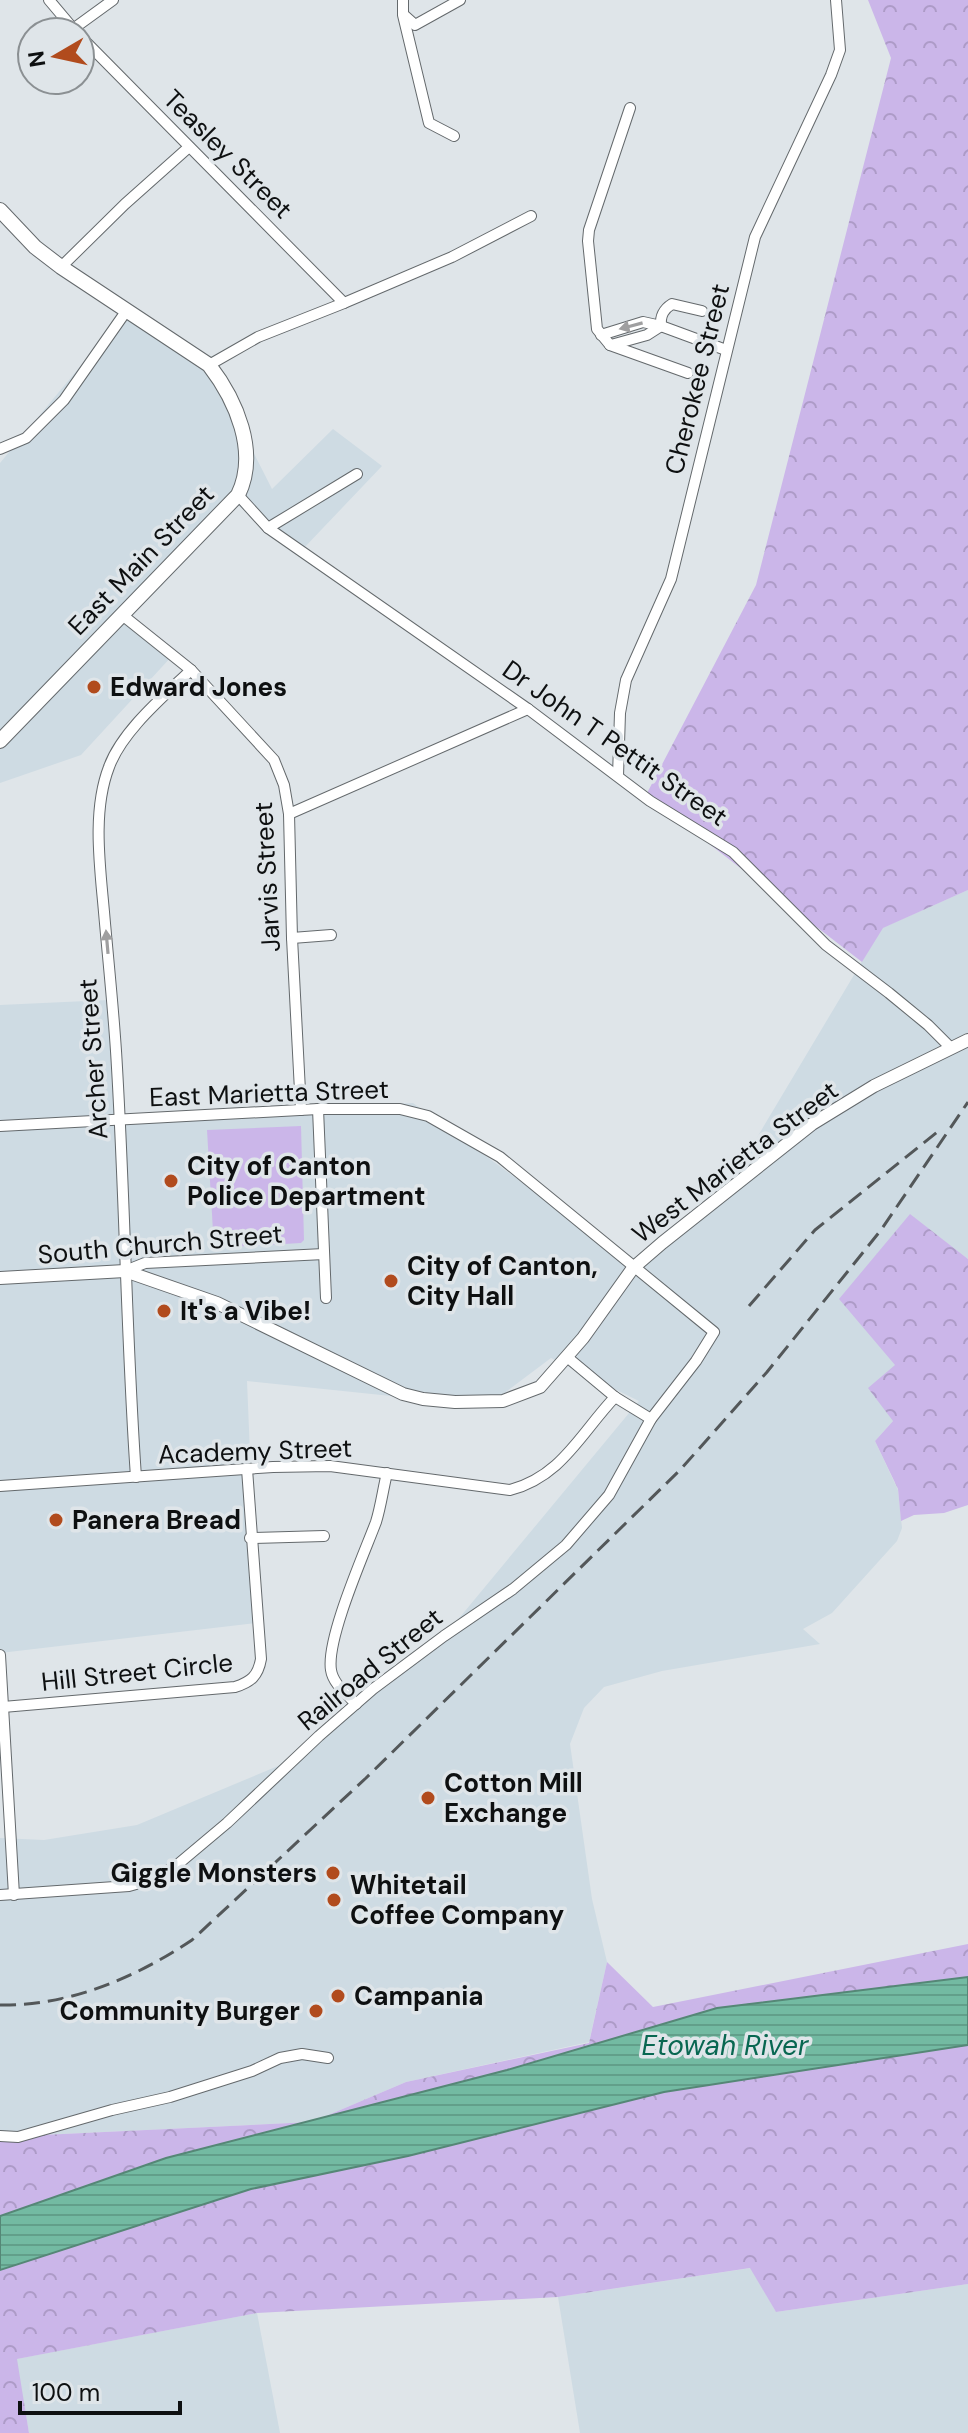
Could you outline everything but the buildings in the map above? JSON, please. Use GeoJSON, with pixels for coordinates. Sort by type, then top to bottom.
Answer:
{"type":"FeatureCollection","features":[{"type":"Feature","properties":{"kind":"main road","name":"East Main Street"},"geometry":{"type":"LineString","coordinates":[[0,210],[35,247],[61,267],[209,365],[225,385],[240,419],[246,468],[238,495],[0,741]]}},
{"type":"Feature","properties":{"kind":"street","name":"Teasley Street"},"geometry":{"type":"LineString","coordinates":[[49,0],[63,16]]}},
{"type":"Feature","properties":{"kind":"street"},"geometry":{"type":"LineString","coordinates":[[95,16],[113,0]]}},
{"type":"Feature","properties":{"kind":"street"},"geometry":{"type":"LineString","coordinates":[[403,0],[403,15],[429,123],[454,136]]}},
{"type":"Feature","properties":{"kind":"street"},"geometry":{"type":"LineString","coordinates":[[403,15],[415,25],[460,0]]}},
{"type":"Feature","properties":{"kind":"street","name":"Cherokee Street"},"geometry":{"type":"LineString","coordinates":[[618,776],[620,713],[626,680],[671,579],[755,237],[840,50],[836,0]]}},
{"type":"Feature","properties":{"kind":"street","name":"Teasley Street"},"geometry":{"type":"LineString","coordinates":[[96,52],[344,303]]}},
{"type":"Feature","properties":{"kind":"street"},"geometry":{"type":"LineString","coordinates":[[630,108],[589,230],[597,329],[610,345],[688,373]]}},
{"type":"Feature","properties":{"kind":"street"},"geometry":{"type":"LineString","coordinates":[[61,267],[189,147]]}},
{"type":"Feature","properties":{"kind":"street"},"geometry":{"type":"LineString","coordinates":[[209,365],[258,337],[452,257],[531,216]]}},
{"type":"Feature","properties":{"kind":"street"},"geometry":{"type":"LineString","coordinates":[[661,326],[665,309],[672,304],[702,311]]}},
{"type":"Feature","properties":{"kind":"street"},"geometry":{"type":"LineString","coordinates":[[0,449],[26,438],[64,400],[127,310]]}},
{"type":"Feature","properties":{"kind":"street"},"geometry":{"type":"LineString","coordinates":[[601,335],[643,322],[726,350]]}},
{"type":"Feature","properties":{"kind":"street"},"geometry":{"type":"LineString","coordinates":[[610,345],[647,335],[661,326]]}},
{"type":"Feature","properties":{"kind":"street"},"geometry":{"type":"LineString","coordinates":[[268,528],[357,474]]}},
{"type":"Feature","properties":{"kind":"street","name":"Dr John T Pettit Street"},"geometry":{"type":"LineString","coordinates":[[238,495],[268,528],[528,709],[650,801],[733,852],[826,945],[908,1009],[950,1047]]}},
{"type":"Feature","properties":{"kind":"street","name":"Jarvis Street"},"geometry":{"type":"LineString","coordinates":[[121,614],[191,670],[274,760],[284,785],[289,814],[301,1110]]}},
{"type":"Feature","properties":{"kind":"street","name":"Archer Street"},"geometry":{"type":"LineString","coordinates":[[136,1477],[120,1121],[101,876],[100,816],[109,764],[122,743],[191,670]]}},
{"type":"Feature","properties":{"kind":"street"},"geometry":{"type":"LineString","coordinates":[[289,814],[528,709]]}},
{"type":"Feature","properties":{"kind":"street"},"geometry":{"type":"LineString","coordinates":[[292,938],[331,935]]}},
{"type":"Feature","properties":{"kind":"street","name":"West Marietta Street"},"geometry":{"type":"LineString","coordinates":[[125,1271],[217,1303],[403,1394],[423,1399],[475,1402],[515,1398],[540,1387],[567,1357],[633,1268],[812,1124],[874,1086],[968,1040]]}},
{"type":"Feature","properties":{"kind":"street"},"geometry":{"type":"LineString","coordinates":[[318,1109],[326,1298]]}},
{"type":"Feature","properties":{"kind":"street","name":"East Marietta Street"},"geometry":{"type":"LineString","coordinates":[[0,1126],[318,1109],[400,1109],[428,1116],[500,1157],[633,1268]]}},
{"type":"Feature","properties":{"kind":"street","name":"South Church Street"},"geometry":{"type":"LineString","coordinates":[[0,1278],[125,1271],[145,1263],[324,1254]]}},
{"type":"Feature","properties":{"kind":"street","name":"West Marietta Street"},"geometry":{"type":"LineString","coordinates":[[633,1268],[714,1332],[696,1361]]}},
{"type":"Feature","properties":{"kind":"street"},"geometry":{"type":"LineString","coordinates":[[567,1357],[615,1397],[651,1419]]}},
{"type":"Feature","properties":{"kind":"street","name":"Railroad Street"},"geometry":{"type":"LineString","coordinates":[[0,1895],[129,1886],[167,1872],[227,1823],[402,1665],[513,1589],[566,1545],[609,1495],[651,1419],[696,1361]]}},
{"type":"Feature","properties":{"kind":"street","name":"Academy Street"},"geometry":{"type":"LineString","coordinates":[[0,1486],[330,1466],[510,1490],[523,1487],[556,1468],[615,1397]]}},
{"type":"Feature","properties":{"kind":"street","name":"Hill Street Circle"},"geometry":{"type":"LineString","coordinates":[[3,1707],[235,1687],[248,1683],[257,1674],[261,1659],[247,1469]]}},
{"type":"Feature","properties":{"kind":"street"},"geometry":{"type":"LineString","coordinates":[[356,1704],[333,1679],[331,1650],[377,1517],[387,1473]]}},
{"type":"Feature","properties":{"kind":"street"},"geometry":{"type":"LineString","coordinates":[[250,1538],[324,1536]]}},
{"type":"Feature","properties":{"kind":"street"},"geometry":{"type":"LineString","coordinates":[[0,1655],[14,1895]]}},
{"type":"Feature","properties":{"kind":"street"},"geometry":{"type":"LineString","coordinates":[[0,2136],[18,2137],[170,2097],[252,2071],[280,2058],[302,2054],[328,2058]]}},
{"type":"Feature","properties":{"kind":"shaded area"},"geometry":{"type":"Polygon","coordinates":[[[127,310],[213,360],[237,420],[272,489],[333,429],[382,466],[303,549],[227,498],[119,609],[172,656],[81,755],[0,783],[0,463],[127,310]]]}},
{"type":"Feature","properties":{"kind":"shaded area"},"geometry":{"type":"Polygon","coordinates":[[[968,890],[968,1259],[910,1215],[895,1365],[893,1421],[875,1441],[898,1490],[902,1528],[897,1541],[832,1613],[803,1629],[820,1644],[662,1671],[604,1687],[584,1708],[570,1744],[592,1899],[607,1962],[589,2042],[406,2082],[312,2122],[0,2137],[0,1838],[44,1840],[137,1825],[278,1766],[436,1646],[639,1401],[551,1358],[487,1406],[247,1381],[257,1623],[0,1653],[0,1005],[108,1000],[115,1119],[413,1103],[634,1264],[731,1181],[882,928],[968,890]]]}},
{"type":"Feature","properties":{"kind":"shaded area"},"geometry":{"type":"Polygon","coordinates":[[[751,2268],[776,2312],[968,2284],[968,2433],[580,2433],[558,2297],[751,2268]]]}},
{"type":"Feature","properties":{"kind":"shaded area"},"geometry":{"type":"Polygon","coordinates":[[[257,2313],[280,2433],[29,2433],[16,2359],[257,2313]]]}},
{"type":"Feature","properties":{"kind":"green space"},"geometry":{"type":"Polygon","coordinates":[[[868,0],[968,0],[968,890],[883,928],[862,962],[646,795],[756,585],[891,58],[868,0]]]}},
{"type":"Feature","properties":{"kind":"green space"},"geometry":{"type":"Polygon","coordinates":[[[301,1126],[304,1240],[301,1243],[214,1248],[207,1130],[301,1126]]]}},
{"type":"Feature","properties":{"kind":"green space"},"geometry":{"type":"Polygon","coordinates":[[[910,1214],[968,1259],[968,1505],[944,1513],[914,1515],[901,1521],[898,1489],[875,1441],[893,1421],[868,1388],[895,1365],[839,1299],[910,1214]]]}},
{"type":"Feature","properties":{"kind":"green space"},"geometry":{"type":"Polygon","coordinates":[[[968,1944],[968,2284],[776,2312],[750,2268],[558,2297],[257,2313],[17,2359],[29,2433],[0,2433],[0,2137],[312,2122],[406,2082],[589,2043],[607,1962],[653,2007],[968,1944]]]}},
{"type":"Feature","properties":{"kind":"water","name":"Etowah River"},"geometry":{"type":"Polygon","coordinates":[[[968,1977],[968,2045],[664,2092],[408,2156],[251,2189],[0,2270],[0,2216],[166,2158],[507,2070],[717,2008],[968,1977]]]}},
{"type":"Feature","properties":{"kind":"railway"},"geometry":{"type":"LineString","coordinates":[[0,2005],[52,2001],[76,1995],[125,1978],[170,1954],[192,1940],[366,1778],[681,1469],[767,1372],[881,1230],[968,1102]]}},
{"type":"Feature","properties":{"kind":"railway"},"geometry":{"type":"LineString","coordinates":[[749,1306],[815,1230],[941,1129]]}},
{"type":"Feature","properties":{"kind":"place","name":"Edward Jones"},"geometry":{"type":"Point","coordinates":[94,687]}},
{"type":"Feature","properties":{"kind":"place","name":"City of Canton Police Department"},"geometry":{"type":"Point","coordinates":[171,1181]}},
{"type":"Feature","properties":{"kind":"place","name":"City of Canton, City Hall"},"geometry":{"type":"Point","coordinates":[391,1281]}},
{"type":"Feature","properties":{"kind":"place","name":"It's a Vibe!"},"geometry":{"type":"Point","coordinates":[164,1311]}},
{"type":"Feature","properties":{"kind":"place","name":"Panera Bread"},"geometry":{"type":"Point","coordinates":[56,1520]}},
{"type":"Feature","properties":{"kind":"place","name":"Cotton Mill Exchange"},"geometry":{"type":"Point","coordinates":[428,1798]}},
{"type":"Feature","properties":{"kind":"place","name":"Giggle Monsters"},"geometry":{"type":"Point","coordinates":[333,1873]}},
{"type":"Feature","properties":{"kind":"place","name":"Whitetail Coffee Company"},"geometry":{"type":"Point","coordinates":[334,1900]}},
{"type":"Feature","properties":{"kind":"place","name":"Campania"},"geometry":{"type":"Point","coordinates":[338,1996]}},
{"type":"Feature","properties":{"kind":"place","name":"Community Burger"},"geometry":{"type":"Point","coordinates":[316,2011]}}]}
